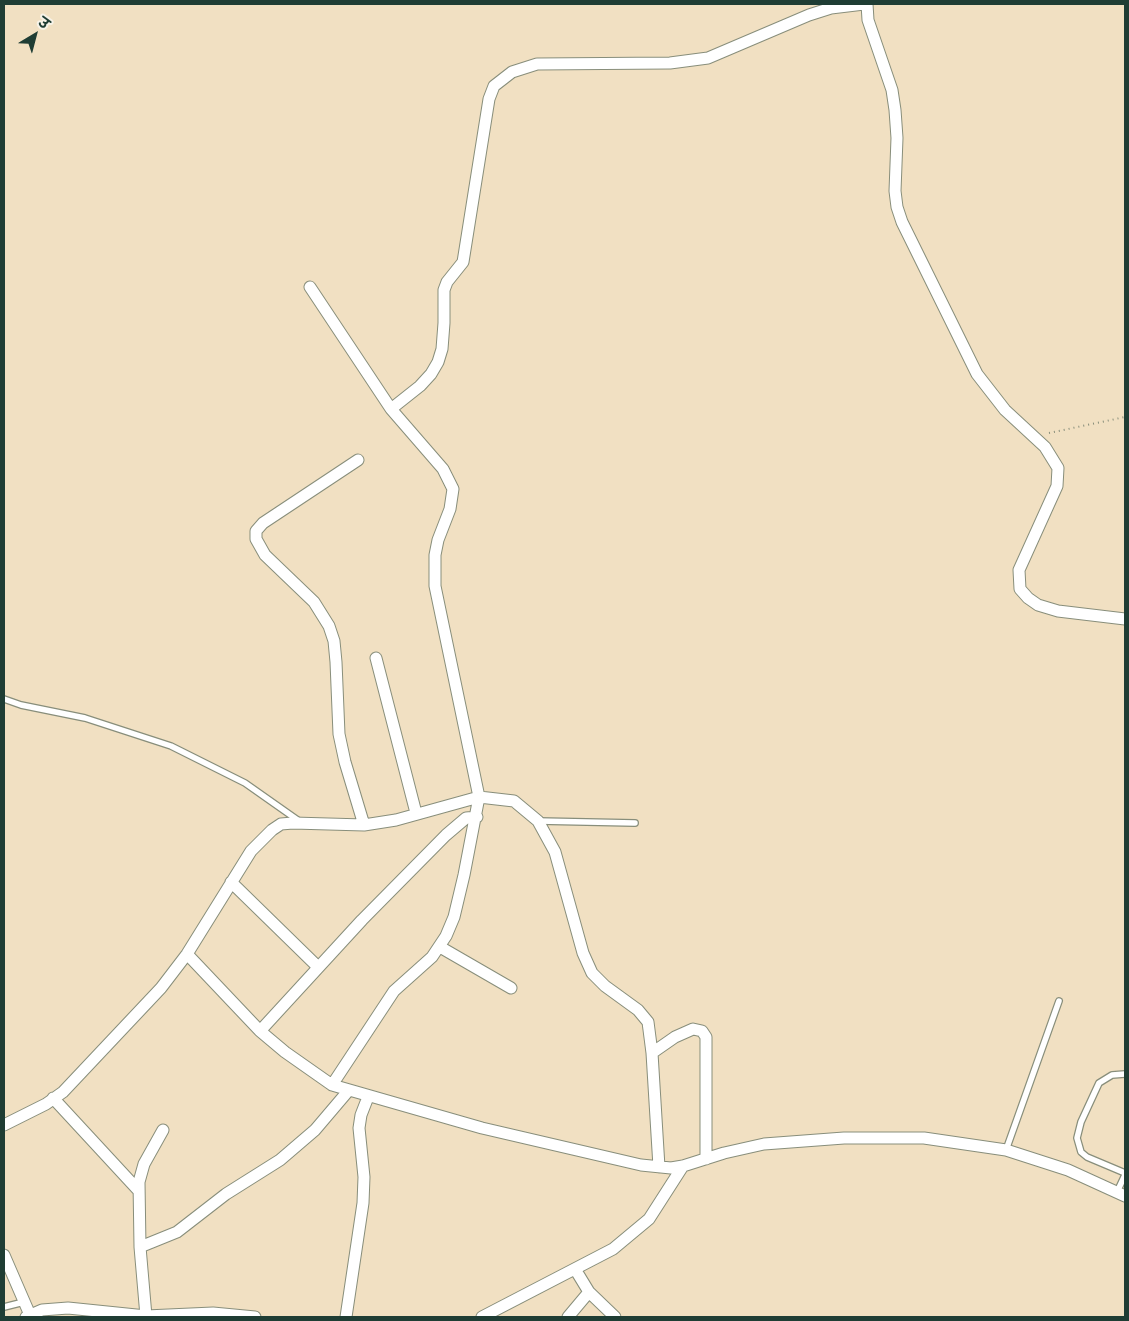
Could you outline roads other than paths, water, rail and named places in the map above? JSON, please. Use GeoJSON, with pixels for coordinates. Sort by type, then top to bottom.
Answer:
{"type":"FeatureCollection","features":[{"type":"Feature","properties":{"kind":"street"},"geometry":{"type":"LineString","coordinates":[[391,409],[420,386],[432,374],[438,362],[442,349],[444,290],[447,282],[463,262],[489,99],[494,86],[504,76],[523,67],[537,64],[670,63],[699,60],[727,51],[809,15],[831,8],[866,4],[868,20],[892,90],[897,138],[895,191],[897,207],[902,222],[977,374],[1005,410],[1053,457],[1058,468],[1057,486],[1019,570],[1018,581],[1020,589],[1038,605],[1051,609],[1125,619]]}},
{"type":"Feature","properties":{"kind":"street"},"geometry":{"type":"LineString","coordinates":[[310,288],[391,409],[443,469],[452,489],[450,509],[438,540],[435,586],[479,797],[454,917],[440,947],[394,991],[332,1086]]}},
{"type":"Feature","properties":{"kind":"street"},"geometry":{"type":"LineString","coordinates":[[358,460],[263,523],[256,531],[256,540],[265,555],[314,602],[329,626],[335,655],[339,734],[345,762],[364,825]]}},
{"type":"Feature","properties":{"kind":"street"},"geometry":{"type":"LineString","coordinates":[[376,658],[416,813]]}},
{"type":"Feature","properties":{"kind":"street"},"geometry":{"type":"LineString","coordinates":[[4,1124],[53,1098],[79,1077],[161,988],[187,954],[251,851],[272,830],[281,824],[302,822],[364,825],[396,820],[479,797],[514,801],[538,821],[555,852],[583,953],[592,972],[605,986],[638,1010],[648,1022],[652,1052],[659,1167]]}},
{"type":"Feature","properties":{"kind":"street"},"geometry":{"type":"LineString","coordinates":[[260,1031],[318,967],[452,830],[466,818],[476,816]]}},
{"type":"Feature","properties":{"kind":"street"},"geometry":{"type":"LineString","coordinates":[[232,882],[318,967]]}},
{"type":"Feature","properties":{"kind":"street"},"geometry":{"type":"LineString","coordinates":[[440,947],[510,988]]}},
{"type":"Feature","properties":{"kind":"street"},"geometry":{"type":"LineString","coordinates":[[187,954],[260,1031],[285,1052],[332,1086],[482,1128],[659,1167],[683,1166],[724,1152],[764,1144],[884,1137],[952,1141],[1006,1150],[1068,1170],[1121,1194]]}},
{"type":"Feature","properties":{"kind":"street"},"geometry":{"type":"LineString","coordinates":[[652,1052],[687,1030],[699,1029],[705,1033],[706,1159]]}},
{"type":"Feature","properties":{"kind":"street"},"geometry":{"type":"LineString","coordinates":[[140,1247],[177,1232],[226,1194],[280,1160],[315,1130],[349,1090]]}},
{"type":"Feature","properties":{"kind":"street"},"geometry":{"type":"LineString","coordinates":[[346,1317],[363,1203],[364,1177],[359,1128],[361,1115],[368,1097]]}},
{"type":"Feature","properties":{"kind":"street"},"geometry":{"type":"LineString","coordinates":[[53,1098],[139,1191]]}},
{"type":"Feature","properties":{"kind":"street"},"geometry":{"type":"LineString","coordinates":[[146,1316],[140,1247],[139,1191],[144,1164],[163,1130]]}},
{"type":"Feature","properties":{"kind":"street"},"geometry":{"type":"LineString","coordinates":[[482,1317],[613,1248],[644,1224],[683,1166]]}},
{"type":"Feature","properties":{"kind":"street"},"geometry":{"type":"LineString","coordinates":[[4,1255],[28,1316],[42,1310],[68,1308],[146,1316],[213,1313],[254,1317]]}},
{"type":"Feature","properties":{"kind":"street"},"geometry":{"type":"LineString","coordinates":[[575,1269],[589,1292],[615,1317]]}},
{"type":"Feature","properties":{"kind":"street"},"geometry":{"type":"LineString","coordinates":[[568,1317],[589,1292]]}},
{"type":"Feature","properties":{"kind":"lane"},"geometry":{"type":"LineString","coordinates":[[4,699],[99,722],[171,746],[246,783],[302,822]]}},
{"type":"Feature","properties":{"kind":"lane"},"geometry":{"type":"LineString","coordinates":[[538,821],[634,823]]}},
{"type":"Feature","properties":{"kind":"lane"},"geometry":{"type":"LineString","coordinates":[[1006,1150],[1059,1001]]}},
{"type":"Feature","properties":{"kind":"lane"},"geometry":{"type":"LineString","coordinates":[[1121,1194],[1125,1174],[1087,1157],[1081,1152],[1077,1138],[1081,1122],[1099,1083],[1112,1075],[1125,1074]]}},
{"type":"Feature","properties":{"kind":"lane"},"geometry":{"type":"LineString","coordinates":[[4,1307],[24,1302]]}}]}
